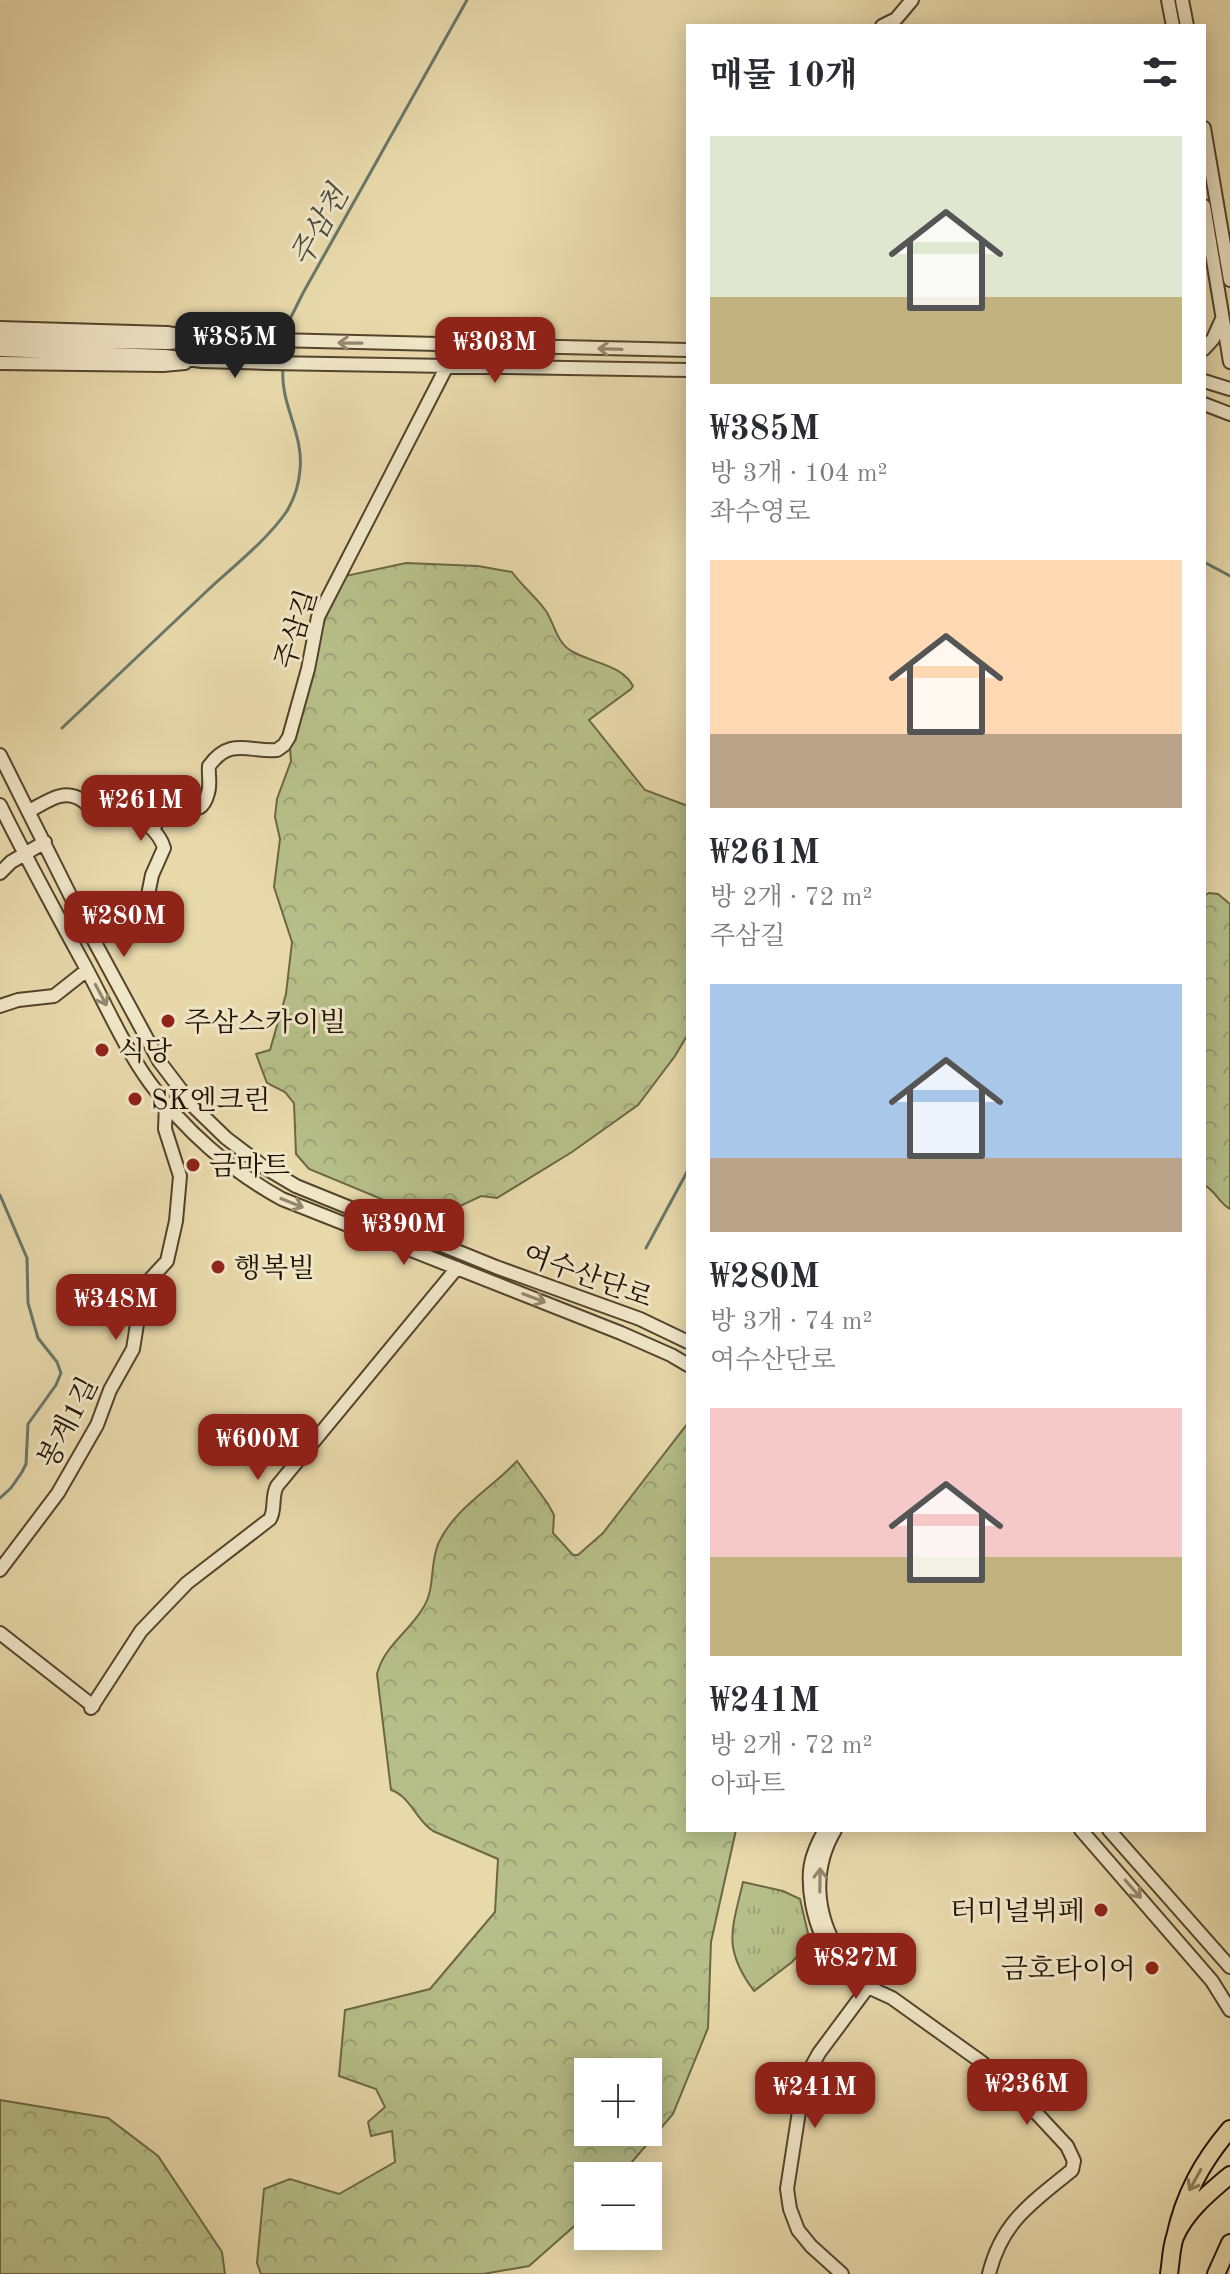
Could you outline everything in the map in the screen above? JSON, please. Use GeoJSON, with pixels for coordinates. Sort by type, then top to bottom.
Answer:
{"type":"FeatureCollection","features":[{"type":"Feature","properties":{"kind":"highway"},"geometry":{"type":"LineString","coordinates":[[1169,2274],[1181,2211],[1189,2189],[1230,2129]]}},
{"type":"Feature","properties":{"kind":"highway"},"geometry":{"type":"LineString","coordinates":[[1175,2237],[1200,2203],[1230,2175]]}},
{"type":"Feature","properties":{"kind":"highway"},"geometry":{"type":"LineString","coordinates":[[1216,2274],[1230,2243]]}},
{"type":"Feature","properties":{"kind":"street"},"geometry":{"type":"LineString","coordinates":[[886,24],[896,19],[912,0]]}},
{"type":"Feature","properties":{"kind":"street"},"geometry":{"type":"LineString","coordinates":[[1168,0],[1173,24]]}},
{"type":"Feature","properties":{"kind":"street"},"geometry":{"type":"LineString","coordinates":[[1182,0],[1187,24]]}},
{"type":"Feature","properties":{"kind":"street"},"geometry":{"type":"LineString","coordinates":[[1206,140],[1230,280]]}},
{"type":"Feature","properties":{"kind":"street"},"geometry":{"type":"LineString","coordinates":[[1206,218],[1230,362]]}},
{"type":"Feature","properties":{"kind":"street"},"geometry":{"type":"LineString","coordinates":[[1206,347],[1217,333],[1223,316]]}},
{"type":"Feature","properties":{"kind":"street"},"geometry":{"type":"LineString","coordinates":[[0,328],[167,333],[203,340]]}},
{"type":"Feature","properties":{"kind":"street"},"geometry":{"type":"LineString","coordinates":[[0,340],[168,343],[275,340],[686,350]]}},
{"type":"Feature","properties":{"kind":"street"},"geometry":{"type":"LineString","coordinates":[[0,350],[269,363],[686,370]]}},
{"type":"Feature","properties":{"kind":"street"},"geometry":{"type":"LineString","coordinates":[[0,363],[163,365],[202,361]]}},
{"type":"Feature","properties":{"kind":"street","name":"주삼길"},"geometry":{"type":"LineString","coordinates":[[153,829],[168,811],[179,807],[201,807],[209,791],[209,766],[223,752],[234,747],[274,751],[287,741],[308,669],[318,617],[447,366]]}},
{"type":"Feature","properties":{"kind":"street"},"geometry":{"type":"LineString","coordinates":[[1206,382],[1230,389]]}},
{"type":"Feature","properties":{"kind":"street"},"geometry":{"type":"LineString","coordinates":[[1206,405],[1230,412]]}},
{"type":"Feature","properties":{"kind":"street","name":"여수산단로"},"geometry":{"type":"LineString","coordinates":[[0,755],[79,913],[159,1061],[181,1091],[226,1138],[289,1182],[496,1267],[640,1319],[686,1341]]}},
{"type":"Feature","properties":{"kind":"street"},"geometry":{"type":"LineString","coordinates":[[29,811],[68,793],[95,812],[126,811],[153,829],[164,845],[152,875],[144,912],[137,919],[131,920],[100,909],[79,913]]}},
{"type":"Feature","properties":{"kind":"street","name":"여수산단로"},"geometry":{"type":"LineString","coordinates":[[0,805],[136,1060],[166,1103],[219,1155],[271,1193],[642,1341],[686,1364]]}},
{"type":"Feature","properties":{"kind":"street"},"geometry":{"type":"LineString","coordinates":[[0,873],[24,853],[45,842]]}},
{"type":"Feature","properties":{"kind":"street"},"geometry":{"type":"LineString","coordinates":[[0,1006],[18,1000],[54,996],[87,970]]}},
{"type":"Feature","properties":{"kind":"street"},"geometry":{"type":"LineString","coordinates":[[166,1103],[181,1091]]}},
{"type":"Feature","properties":{"kind":"street","name":"봉계1길"},"geometry":{"type":"LineString","coordinates":[[0,1570],[58,1493],[97,1425],[110,1390],[133,1349],[143,1287],[167,1261],[180,1176],[166,1134],[166,1103]]}},
{"type":"Feature","properties":{"kind":"street"},"geometry":{"type":"LineString","coordinates":[[0,1633],[92,1707],[141,1631],[187,1583],[270,1519],[277,1486],[457,1268]]}},
{"type":"Feature","properties":{"kind":"street"},"geometry":{"type":"LineString","coordinates":[[824,1832],[817,1844],[810,1871],[817,1924],[828,1949],[843,1971],[854,1981],[892,1998],[1003,2080],[1041,2116],[1073,2157],[1072,2170],[1009,2225],[997,2245],[989,2274]]}},
{"type":"Feature","properties":{"kind":"street"},"geometry":{"type":"LineString","coordinates":[[834,1832],[824,1848],[819,1871],[822,1910],[839,1952],[868,1987]]}},
{"type":"Feature","properties":{"kind":"street"},"geometry":{"type":"LineString","coordinates":[[1083,1832],[1212,1981],[1230,2010]]}},
{"type":"Feature","properties":{"kind":"street"},"geometry":{"type":"LineString","coordinates":[[1111,1832],[1230,1967]]}},
{"type":"Feature","properties":{"kind":"street"},"geometry":{"type":"LineString","coordinates":[[842,2274],[804,2238],[794,2221],[787,2189],[802,2092],[808,2073],[819,2053],[868,1987]]}},
{"type":"Feature","properties":{"kind":"street"},"geometry":{"type":"LineString","coordinates":[[822,2274],[826,2260]]}},
{"type":"Feature","properties":{"kind":"green space"},"geometry":{"type":"Polygon","coordinates":[[[406,563],[478,566],[512,572],[546,611],[568,649],[622,673],[628,679],[633,686],[631,689],[589,720],[645,790],[686,805],[686,1037],[675,1056],[638,1105],[572,1152],[497,1198],[481,1196],[437,1217],[427,1218],[309,1169],[296,1154],[294,1103],[285,1092],[267,1083],[256,1054],[270,1050],[286,994],[292,942],[274,887],[280,839],[275,817],[277,799],[291,761],[289,737],[336,578],[406,563]]]}},
{"type":"Feature","properties":{"kind":"green space"},"geometry":{"type":"Polygon","coordinates":[[[1218,894],[1230,904],[1230,1209],[1206,1186],[1206,895],[1218,894]]]}},
{"type":"Feature","properties":{"kind":"green space"},"geometry":{"type":"Polygon","coordinates":[[[686,1426],[686,1832],[736,1832],[711,1942],[708,2028],[673,2114],[662,2127],[662,2058],[574,2058],[574,2146],[646,2146],[632,2162],[574,2162],[574,2226],[529,2266],[483,2274],[261,2274],[257,2263],[264,2189],[290,2179],[339,2194],[395,2162],[392,2131],[371,2136],[368,2122],[385,2107],[376,2089],[339,2076],[345,2010],[430,1989],[495,1912],[498,1859],[433,1831],[403,1797],[391,1790],[377,1674],[380,1664],[427,1600],[436,1550],[446,1530],[465,1508],[517,1461],[554,1515],[553,1533],[573,1555],[578,1555],[603,1533],[686,1426]]]}},
{"type":"Feature","properties":{"kind":"green space"},"geometry":{"type":"Polygon","coordinates":[[[743,1882],[783,1891],[800,1899],[810,1942],[792,1962],[754,1991],[737,1963],[732,1938],[743,1882]]]}},
{"type":"Feature","properties":{"kind":"green space"},"geometry":{"type":"Polygon","coordinates":[[[0,2100],[108,2118],[158,2156],[222,2252],[225,2274],[0,2274],[0,2100]]]}},
{"type":"Feature","properties":{"kind":"waterway","name":"주삼천"},"geometry":{"type":"LineString","coordinates":[[286,337],[287,325],[303,293],[467,0]]}},
{"type":"Feature","properties":{"kind":"waterway","name":"주삼천"},"geometry":{"type":"LineString","coordinates":[[283,361],[285,345]]}},
{"type":"Feature","properties":{"kind":"waterway","name":"주삼천"},"geometry":{"type":"LineString","coordinates":[[62,728],[250,552],[287,511],[297,486],[300,457],[285,394],[283,369]]}},
{"type":"Feature","properties":{"kind":"waterway"},"geometry":{"type":"LineString","coordinates":[[1206,563],[1230,576]]}},
{"type":"Feature","properties":{"kind":"waterway"},"geometry":{"type":"LineString","coordinates":[[646,1248],[686,1174]]}},
{"type":"Feature","properties":{"kind":"waterway"},"geometry":{"type":"LineString","coordinates":[[0,1195],[27,1258],[28,1303],[38,1338],[57,1362],[61,1373],[28,1424],[26,1464],[11,1488],[0,1498]]}},
{"type":"Feature","properties":{"kind":"place","name":"주삼스카이빌"},"geometry":{"type":"Point","coordinates":[168,1021]}},
{"type":"Feature","properties":{"kind":"place","name":"식당"},"geometry":{"type":"Point","coordinates":[102,1050]}},
{"type":"Feature","properties":{"kind":"place","name":"SK엔크린"},"geometry":{"type":"Point","coordinates":[135,1099]}},
{"type":"Feature","properties":{"kind":"place","name":"금마트"},"geometry":{"type":"Point","coordinates":[193,1165]}},
{"type":"Feature","properties":{"kind":"place","name":"행복빌"},"geometry":{"type":"Point","coordinates":[218,1267]}},
{"type":"Feature","properties":{"kind":"place","name":"터미널뷔페"},"geometry":{"type":"Point","coordinates":[1101,1910]}},
{"type":"Feature","properties":{"kind":"place","name":"금호타이어"},"geometry":{"type":"Point","coordinates":[1152,1968]}}]}
